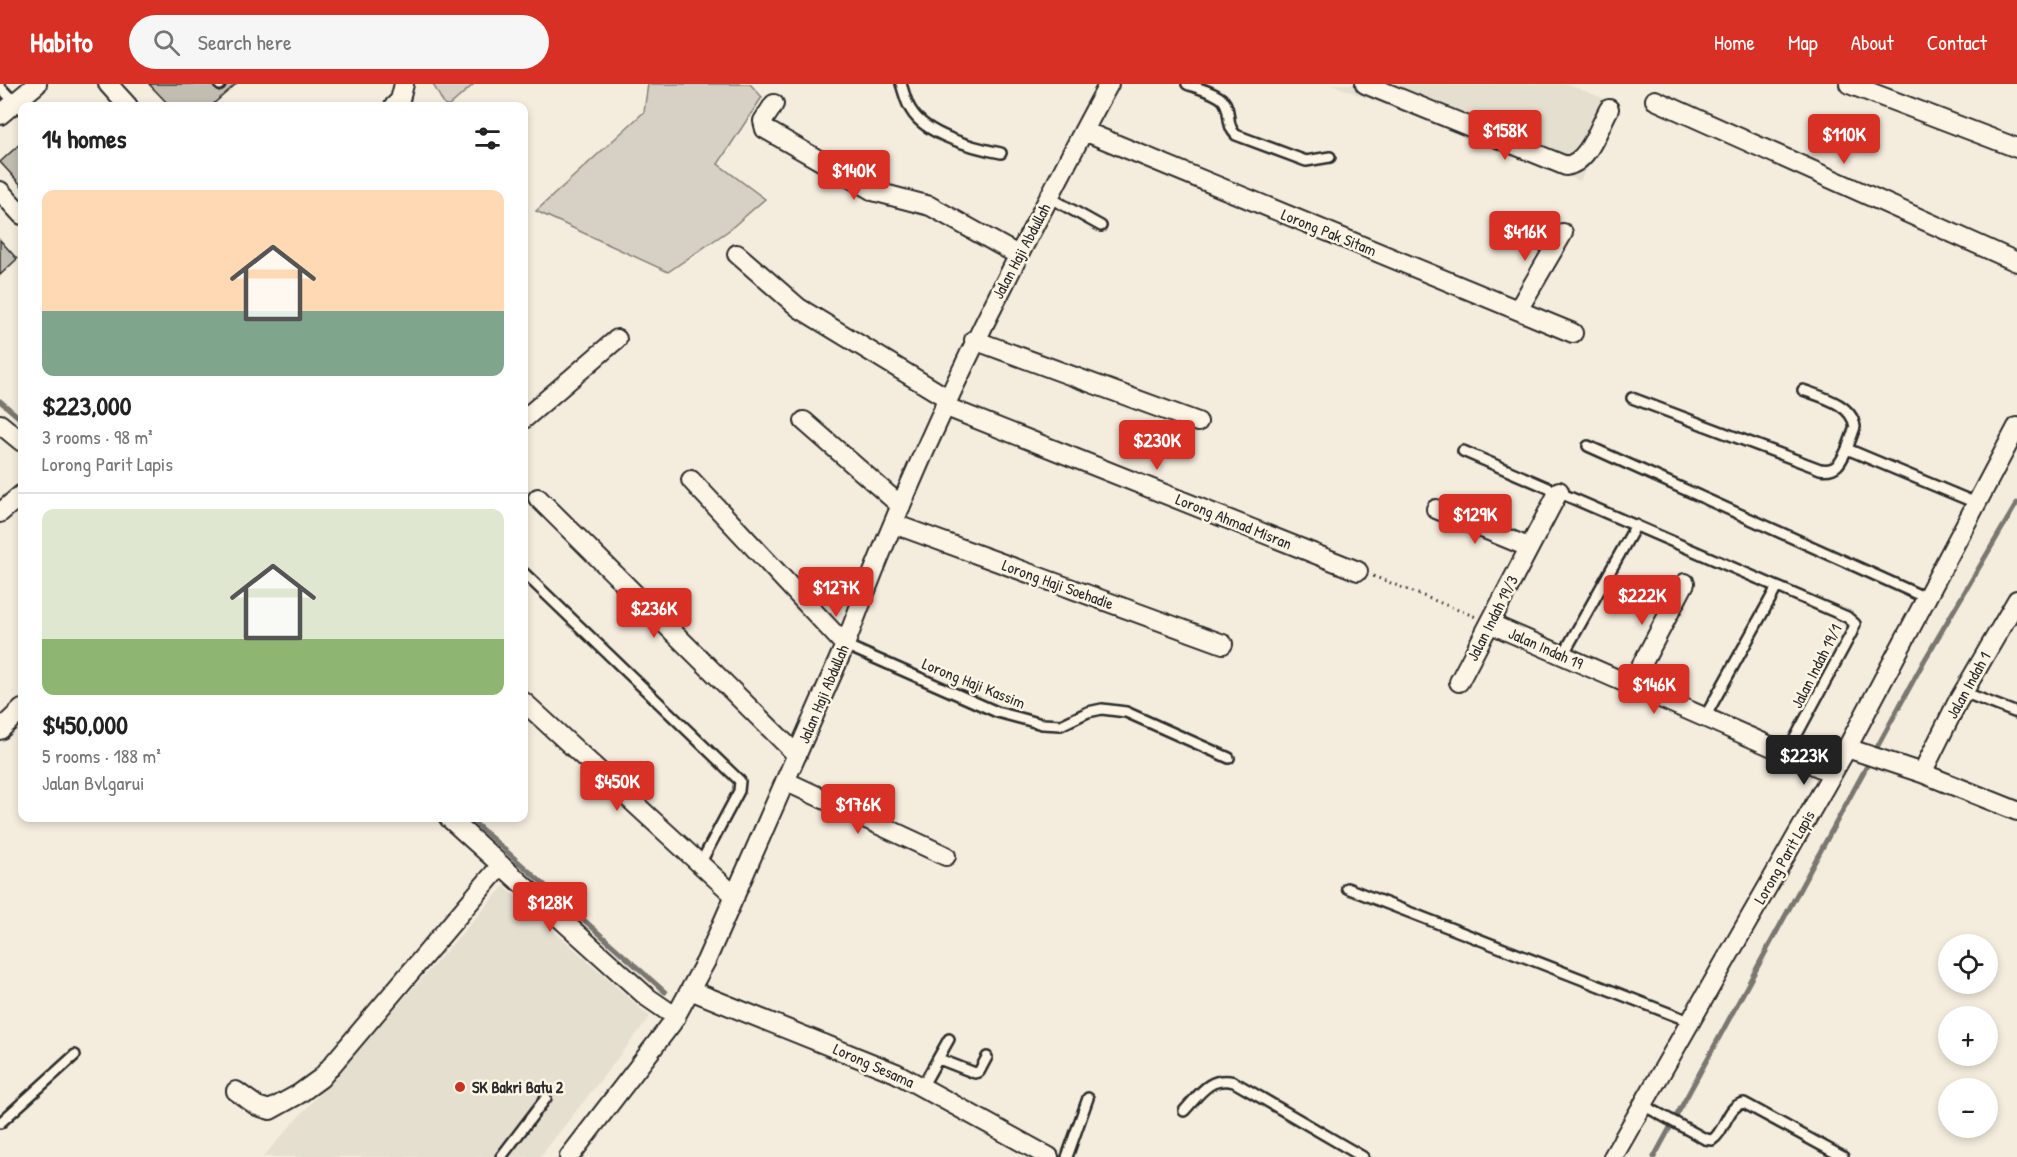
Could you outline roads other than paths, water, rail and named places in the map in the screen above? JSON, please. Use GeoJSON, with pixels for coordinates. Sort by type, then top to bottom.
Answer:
{"type":"FeatureCollection","features":[{"type":"Feature","properties":{"kind":"street"},"geometry":{"type":"LineString","coordinates":[[22,102],[37,84]]}},
{"type":"Feature","properties":{"kind":"street"},"geometry":{"type":"LineString","coordinates":[[108,84],[124,102]]}},
{"type":"Feature","properties":{"kind":"street"},"geometry":{"type":"LineString","coordinates":[[398,102],[404,84]]}},
{"type":"Feature","properties":{"kind":"street","name":"Jalan Haji Abdullah"},"geometry":{"type":"LineString","coordinates":[[569,1157],[676,1017],[690,990],[735,896],[797,755],[845,645],[901,506],[974,340],[1109,84]]}},
{"type":"Feature","properties":{"kind":"street"},"geometry":{"type":"LineString","coordinates":[[1365,84],[1566,166],[1576,164],[1583,157],[1609,110]]}},
{"type":"Feature","properties":{"kind":"street"},"geometry":{"type":"LineString","coordinates":[[1849,84],[2017,148]]}},
{"type":"Feature","properties":{"kind":"street"},"geometry":{"type":"LineString","coordinates":[[1655,100],[2017,262]]}},
{"type":"Feature","properties":{"kind":"street"},"geometry":{"type":"LineString","coordinates":[[774,104],[763,121],[765,129],[873,191],[936,208],[1018,255]]}},
{"type":"Feature","properties":{"kind":"street"},"geometry":{"type":"LineString","coordinates":[[0,115],[18,106]]}},
{"type":"Feature","properties":{"kind":"street","name":"Lorong Pak Sitam"},"geometry":{"type":"LineString","coordinates":[[1084,131],[1573,333]]}},
{"type":"Feature","properties":{"kind":"street"},"geometry":{"type":"LineString","coordinates":[[0,191],[18,211]]}},
{"type":"Feature","properties":{"kind":"street"},"geometry":{"type":"LineString","coordinates":[[1518,309],[1563,233]]}},
{"type":"Feature","properties":{"kind":"street","name":"Lorong Ahmad Misran"},"geometry":{"type":"LineString","coordinates":[[737,254],[800,308],[946,402],[1358,571]]}},
{"type":"Feature","properties":{"kind":"street"},"geometry":{"type":"LineString","coordinates":[[528,416],[617,339]]}},
{"type":"Feature","properties":{"kind":"street"},"geometry":{"type":"LineString","coordinates":[[974,340],[1198,422]]}},
{"type":"Feature","properties":{"kind":"street"},"geometry":{"type":"LineString","coordinates":[[804,421],[901,506]]}},
{"type":"Feature","properties":{"kind":"street"},"geometry":{"type":"LineString","coordinates":[[0,424],[18,439]]}},
{"type":"Feature","properties":{"kind":"street","name":"Lorong Parit Lapis"},"geometry":{"type":"LineString","coordinates":[[1613,1157],[1832,773],[1855,752],[1926,597],[2017,427]]}},
{"type":"Feature","properties":{"kind":"street"},"geometry":{"type":"LineString","coordinates":[[691,480],[845,645]]}},
{"type":"Feature","properties":{"kind":"street","name":"Jalan Indah 19/3"},"geometry":{"type":"LineString","coordinates":[[1459,682],[1559,491]]}},
{"type":"Feature","properties":{"kind":"street"},"geometry":{"type":"LineString","coordinates":[[0,513],[18,497]]}},
{"type":"Feature","properties":{"kind":"street"},"geometry":{"type":"LineString","coordinates":[[538,498],[797,755]]}},
{"type":"Feature","properties":{"kind":"street"},"geometry":{"type":"LineString","coordinates":[[1436,509],[1528,547]]}},
{"type":"Feature","properties":{"kind":"street","name":"Lorong Haji Soehadie"},"geometry":{"type":"LineString","coordinates":[[894,524],[1223,644]]}},
{"type":"Feature","properties":{"kind":"street"},"geometry":{"type":"LineString","coordinates":[[1631,685],[1685,583]]}},
{"type":"Feature","properties":{"kind":"street","name":"Jalan Indah 1"},"geometry":{"type":"LineString","coordinates":[[1922,773],[1963,692],[2017,600]]}},
{"type":"Feature","properties":{"kind":"street","name":"Jalan Indah 19"},"geometry":{"type":"LineString","coordinates":[[1491,624],[1832,773]]}},
{"type":"Feature","properties":{"kind":"street"},"geometry":{"type":"LineString","coordinates":[[528,706],[735,896]]}},
{"type":"Feature","properties":{"kind":"street"},"geometry":{"type":"LineString","coordinates":[[1855,752],[1922,773],[2017,811]]}},
{"type":"Feature","properties":{"kind":"street"},"geometry":{"type":"LineString","coordinates":[[785,781],[946,856]]}},
{"type":"Feature","properties":{"kind":"street"},"geometry":{"type":"LineString","coordinates":[[453,822],[647,997],[676,1017]]}},
{"type":"Feature","properties":{"kind":"street"},"geometry":{"type":"LineString","coordinates":[[236,1091],[257,1106],[270,1110],[299,1094],[321,1078],[501,865]]}},
{"type":"Feature","properties":{"kind":"street","name":"Lorong Sesama"},"geometry":{"type":"LineString","coordinates":[[690,990],[896,1072],[1049,1157]]}},
{"type":"Feature","properties":{"kind":"lane"},"geometry":{"type":"LineString","coordinates":[[901,84],[911,111],[920,120],[937,131],[972,147],[1002,153]]}},
{"type":"Feature","properties":{"kind":"lane"},"geometry":{"type":"LineString","coordinates":[[1187,84],[1221,97],[1225,103],[1230,129],[1236,135],[1306,161],[1330,157]]}},
{"type":"Feature","properties":{"kind":"lane"},"geometry":{"type":"LineString","coordinates":[[0,87],[18,105]]}},
{"type":"Feature","properties":{"kind":"lane"},"geometry":{"type":"LineString","coordinates":[[1049,197],[1101,226]]}},
{"type":"Feature","properties":{"kind":"lane"},"geometry":{"type":"LineString","coordinates":[[1632,398],[1821,469],[1833,469],[1838,466],[1855,427],[1851,416],[1838,404],[1803,390]]}},
{"type":"Feature","properties":{"kind":"lane"},"geometry":{"type":"LineString","coordinates":[[1588,446],[1926,597]]}},
{"type":"Feature","properties":{"kind":"lane"},"geometry":{"type":"LineString","coordinates":[[1847,448],[1976,503]]}},
{"type":"Feature","properties":{"kind":"lane"},"geometry":{"type":"LineString","coordinates":[[1463,451],[1777,587],[1704,717]]}},
{"type":"Feature","properties":{"kind":"lane"},"geometry":{"type":"LineString","coordinates":[[1563,656],[1636,525]]}},
{"type":"Feature","properties":{"kind":"lane"},"geometry":{"type":"LineString","coordinates":[[528,577],[740,781],[739,791],[700,864]]}},
{"type":"Feature","properties":{"kind":"lane","name":"Jalan Indah 19/1"},"geometry":{"type":"LineString","coordinates":[[1777,587],[1847,617],[1855,624],[1787,753]]}},
{"type":"Feature","properties":{"kind":"lane","name":"Lorong Haji Kassim"},"geometry":{"type":"LineString","coordinates":[[845,645],[997,712],[1042,724],[1061,725],[1088,712],[1102,709],[1126,712],[1229,758]]}},
{"type":"Feature","properties":{"kind":"lane"},"geometry":{"type":"LineString","coordinates":[[1963,692],[2017,713]]}},
{"type":"Feature","properties":{"kind":"lane"},"geometry":{"type":"LineString","coordinates":[[1347,888],[1689,1021]]}},
{"type":"Feature","properties":{"kind":"lane"},"geometry":{"type":"LineString","coordinates":[[922,1087],[949,1039]]}},
{"type":"Feature","properties":{"kind":"lane"},"geometry":{"type":"LineString","coordinates":[[0,1123],[75,1054]]}},
{"type":"Feature","properties":{"kind":"lane"},"geometry":{"type":"LineString","coordinates":[[939,1059],[975,1073],[979,1072],[987,1057]]}},
{"type":"Feature","properties":{"kind":"lane"},"geometry":{"type":"LineString","coordinates":[[1184,1111],[1211,1082],[1221,1079],[1234,1082],[1363,1157]]}},
{"type":"Feature","properties":{"kind":"lane"},"geometry":{"type":"LineString","coordinates":[[501,1157],[546,1098]]}},
{"type":"Feature","properties":{"kind":"lane"},"geometry":{"type":"LineString","coordinates":[[1067,1157],[1088,1098]]}},
{"type":"Feature","properties":{"kind":"lane"},"geometry":{"type":"LineString","coordinates":[[1643,1105],[1705,1139],[1712,1140],[1718,1137],[1734,1108],[1744,1103],[1843,1157]]}},
{"type":"Feature","properties":{"kind":"waterway"},"geometry":{"type":"LineString","coordinates":[[0,401],[18,417]]}},
{"type":"Feature","properties":{"kind":"waterway"},"geometry":{"type":"LineString","coordinates":[[1654,1157],[1924,661],[2017,503]]}},
{"type":"Feature","properties":{"kind":"waterway"},"geometry":{"type":"LineString","coordinates":[[474,822],[665,992]]}},
{"type":"Feature","properties":{"kind":"place","name":"SK Bakri Batu 2"},"geometry":{"type":"Point","coordinates":[460,1087]}}]}
